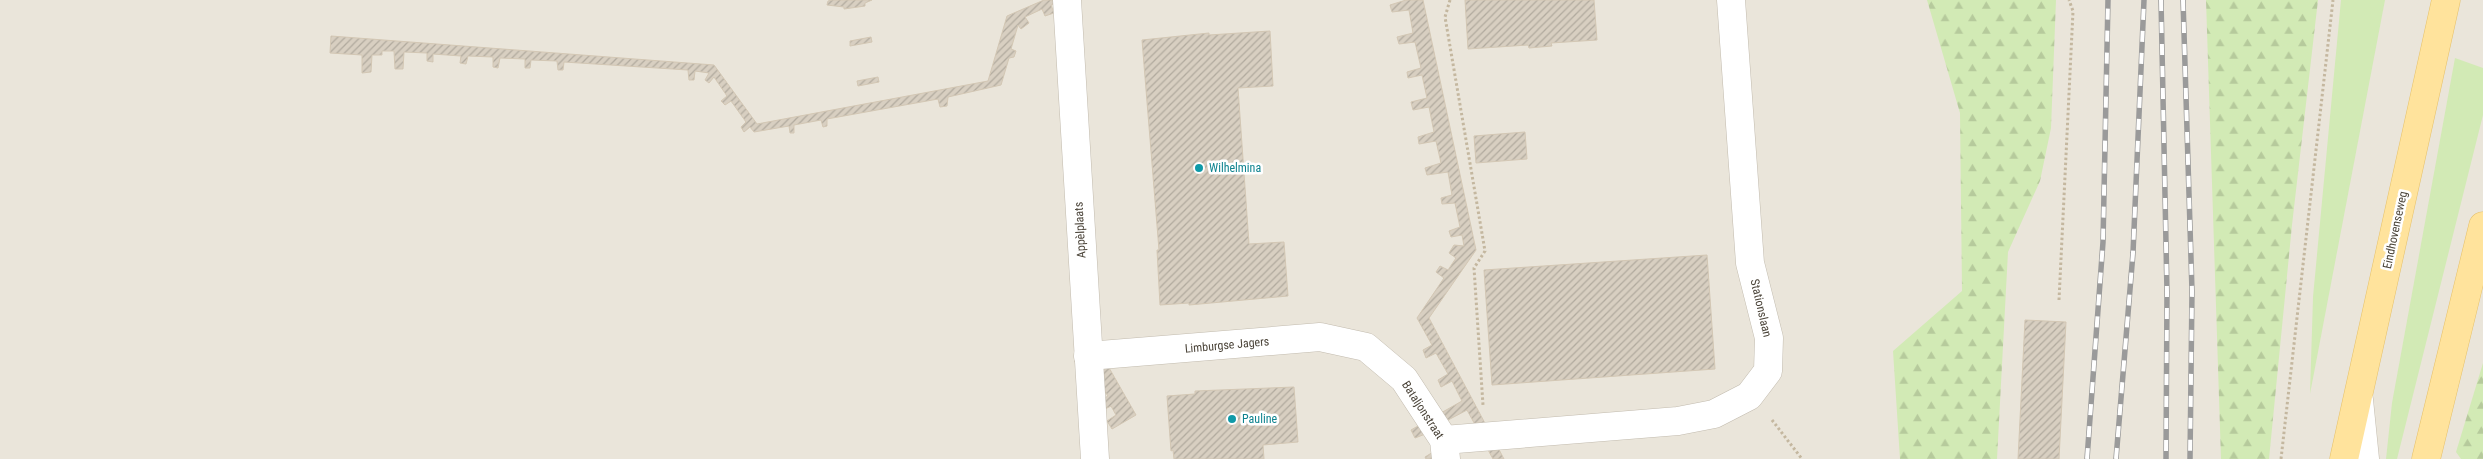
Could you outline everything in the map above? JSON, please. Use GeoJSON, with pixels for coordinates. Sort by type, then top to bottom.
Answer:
{"type":"FeatureCollection","features":[{"type":"Feature","properties":{"kind":"main road","name":"Eindhovenseweg"},"geometry":{"type":"LineString","coordinates":[[2344,459],[2446,0]]}},
{"type":"Feature","properties":{"kind":"main road"},"geometry":{"type":"LineString","coordinates":[[2431,453],[2483,226]]}},
{"type":"Feature","properties":{"kind":"street","name":"Appèlplaats"},"geometry":{"type":"LineString","coordinates":[[1067,0],[1095,459]]}},
{"type":"Feature","properties":{"kind":"street","name":"Stationslaan"},"geometry":{"type":"LineString","coordinates":[[1445,449],[1486,436],[1678,421],[1714,414],[1749,396],[1768,371],[1769,338],[1750,263],[1731,0]]}},
{"type":"Feature","properties":{"kind":"street","name":"Limburgse Jagers"},"geometry":{"type":"LineString","coordinates":[[1088,356],[1320,337],[1366,347]]}},
{"type":"Feature","properties":{"kind":"street","name":"Bataljonstraat"},"geometry":{"type":"LineString","coordinates":[[1366,347],[1404,379],[1445,449]]}},
{"type":"Feature","properties":{"kind":"street"},"geometry":{"type":"LineString","coordinates":[[2358,392],[2365,459]]}},
{"type":"Feature","properties":{"kind":"path"},"geometry":{"type":"LineString","coordinates":[[1450,0],[1445,17],[1484,251],[1474,268],[1486,436]]}},
{"type":"Feature","properties":{"kind":"path"},"geometry":{"type":"LineString","coordinates":[[2060,300],[2073,11],[2069,0]]}},
{"type":"Feature","properties":{"kind":"path"},"geometry":{"type":"LineString","coordinates":[[2281,459],[2333,0]]}},
{"type":"Feature","properties":{"kind":"path"},"geometry":{"type":"LineString","coordinates":[[1749,396],[1782,430],[1802,459]]}},
{"type":"Feature","properties":{"kind":"shaded area"},"geometry":{"type":"Polygon","coordinates":[[[0,0],[2483,0],[2483,459],[0,459],[0,0]]]}},
{"type":"Feature","properties":{"kind":"green space"},"geometry":{"type":"Polygon","coordinates":[[[1927,0],[2056,0],[2051,128],[2040,181],[2008,252],[1997,459],[1900,459],[1893,351],[1962,291],[1960,113],[1927,0]]]}},
{"type":"Feature","properties":{"kind":"green space"},"geometry":{"type":"Polygon","coordinates":[[[2206,0],[2318,0],[2292,225],[2269,459],[2221,459],[2206,0]]]}},
{"type":"Feature","properties":{"kind":"green space"},"geometry":{"type":"Polygon","coordinates":[[[2341,0],[2385,0],[2310,394],[2313,297],[2341,0]]]}},
{"type":"Feature","properties":{"kind":"green space"},"geometry":{"type":"Polygon","coordinates":[[[2455,58],[2483,68],[2483,115],[2397,459],[2386,459],[2392,403],[2455,58]]]}},
{"type":"Feature","properties":{"kind":"green space"},"geometry":{"type":"Polygon","coordinates":[[[2483,363],[2483,459],[2461,459],[2456,452],[2483,363]]]}},
{"type":"Feature","properties":{"kind":"building"},"geometry":{"type":"Polygon","coordinates":[[[832,0],[872,0],[865,3],[865,6],[844,9],[844,7],[827,5],[828,1],[832,0]]]}},
{"type":"Feature","properties":{"kind":"building"},"geometry":{"type":"Polygon","coordinates":[[[1044,0],[1062,0],[1051,5],[1054,13],[1045,16],[1042,9],[1025,17],[1029,23],[1021,29],[1018,25],[1011,49],[1016,51],[1014,57],[1009,58],[1001,85],[948,97],[947,106],[940,107],[938,99],[827,119],[827,126],[823,127],[821,120],[794,125],[794,133],[790,133],[789,126],[754,132],[750,127],[744,132],[741,127],[746,122],[731,101],[725,105],[721,101],[727,96],[714,77],[709,83],[705,80],[709,73],[695,71],[694,80],[689,80],[688,70],[564,62],[563,70],[558,70],[557,61],[531,60],[530,68],[525,68],[525,59],[500,58],[498,68],[493,67],[493,57],[468,56],[466,64],[460,63],[461,56],[433,54],[433,62],[427,61],[427,53],[404,52],[403,69],[395,69],[394,51],[382,51],[382,55],[372,55],[371,72],[362,73],[362,55],[330,53],[331,36],[714,65],[757,124],[988,81],[1007,16],[1044,0]]]}},
{"type":"Feature","properties":{"kind":"building"},"geometry":{"type":"Polygon","coordinates":[[[1406,0],[1423,0],[1476,250],[1429,318],[1504,459],[1493,459],[1482,439],[1440,459],[1426,459],[1425,457],[1438,449],[1428,433],[1415,438],[1411,430],[1462,401],[1452,381],[1441,387],[1438,380],[1448,374],[1436,353],[1426,358],[1423,350],[1432,345],[1417,318],[1444,278],[1436,272],[1440,266],[1448,270],[1456,258],[1449,253],[1454,245],[1464,246],[1462,235],[1451,237],[1449,231],[1460,227],[1455,203],[1442,204],[1441,198],[1452,195],[1448,172],[1427,175],[1425,168],[1441,163],[1436,141],[1419,144],[1418,137],[1434,132],[1429,107],[1413,110],[1411,102],[1427,98],[1422,75],[1408,78],[1407,72],[1421,68],[1415,42],[1399,44],[1397,37],[1413,33],[1409,10],[1392,12],[1390,5],[1406,0]],[[1467,410],[1431,429],[1478,430],[1467,410]]]}},
{"type":"Feature","properties":{"kind":"building"},"geometry":{"type":"Polygon","coordinates":[[[1465,0],[1594,0],[1597,40],[1551,43],[1552,46],[1529,48],[1528,45],[1468,49],[1465,0]]]}},
{"type":"Feature","properties":{"kind":"building","name":"Wilhelmina"},"geometry":{"type":"Polygon","coordinates":[[[1270,31],[1273,86],[1238,88],[1249,244],[1284,242],[1288,296],[1189,305],[1189,303],[1160,305],[1157,250],[1159,250],[1142,40],[1209,33],[1209,35],[1270,31]]]}},
{"type":"Feature","properties":{"kind":"building"},"geometry":{"type":"Polygon","coordinates":[[[871,37],[872,42],[850,46],[850,41],[871,37]]]}},
{"type":"Feature","properties":{"kind":"building"},"geometry":{"type":"Polygon","coordinates":[[[878,77],[879,82],[858,86],[857,81],[878,77]]]}},
{"type":"Feature","properties":{"kind":"building"},"geometry":{"type":"Polygon","coordinates":[[[1525,132],[1527,159],[1476,163],[1474,136],[1525,132]]]}},
{"type":"Feature","properties":{"kind":"building"},"geometry":{"type":"Polygon","coordinates":[[[1707,255],[1715,369],[1492,385],[1484,270],[1707,255]]]}},
{"type":"Feature","properties":{"kind":"building"},"geometry":{"type":"Polygon","coordinates":[[[2025,320],[2066,322],[2059,459],[2018,459],[2025,320]]]}},
{"type":"Feature","properties":{"kind":"building"},"geometry":{"type":"Polygon","coordinates":[[[1104,359],[1136,415],[1112,429],[1107,421],[1116,415],[1111,406],[1103,410],[1098,402],[1108,396],[1075,363],[1104,359]]]}},
{"type":"Feature","properties":{"kind":"building","name":"Pauline"},"geometry":{"type":"Polygon","coordinates":[[[1294,387],[1298,442],[1263,445],[1264,459],[1174,459],[1173,450],[1171,451],[1167,396],[1195,394],[1195,391],[1294,387]]]}},
{"type":"Feature","properties":{"kind":"railway"},"geometry":{"type":"LineString","coordinates":[[2087,459],[2103,242],[2108,0]]}},
{"type":"Feature","properties":{"kind":"railway"},"geometry":{"type":"LineString","coordinates":[[2116,459],[2133,253],[2144,0]]}},
{"type":"Feature","properties":{"kind":"railway"},"geometry":{"type":"LineString","coordinates":[[2161,0],[2167,292],[2166,459]]}},
{"type":"Feature","properties":{"kind":"railway"},"geometry":{"type":"LineString","coordinates":[[2183,0],[2192,291],[2190,459]]}},
{"type":"Feature","properties":{"kind":"place","name":"Wilhelmina"},"geometry":{"type":"Point","coordinates":[1199,168]}},
{"type":"Feature","properties":{"kind":"place","name":"Pauline"},"geometry":{"type":"Point","coordinates":[1232,419]}}]}
